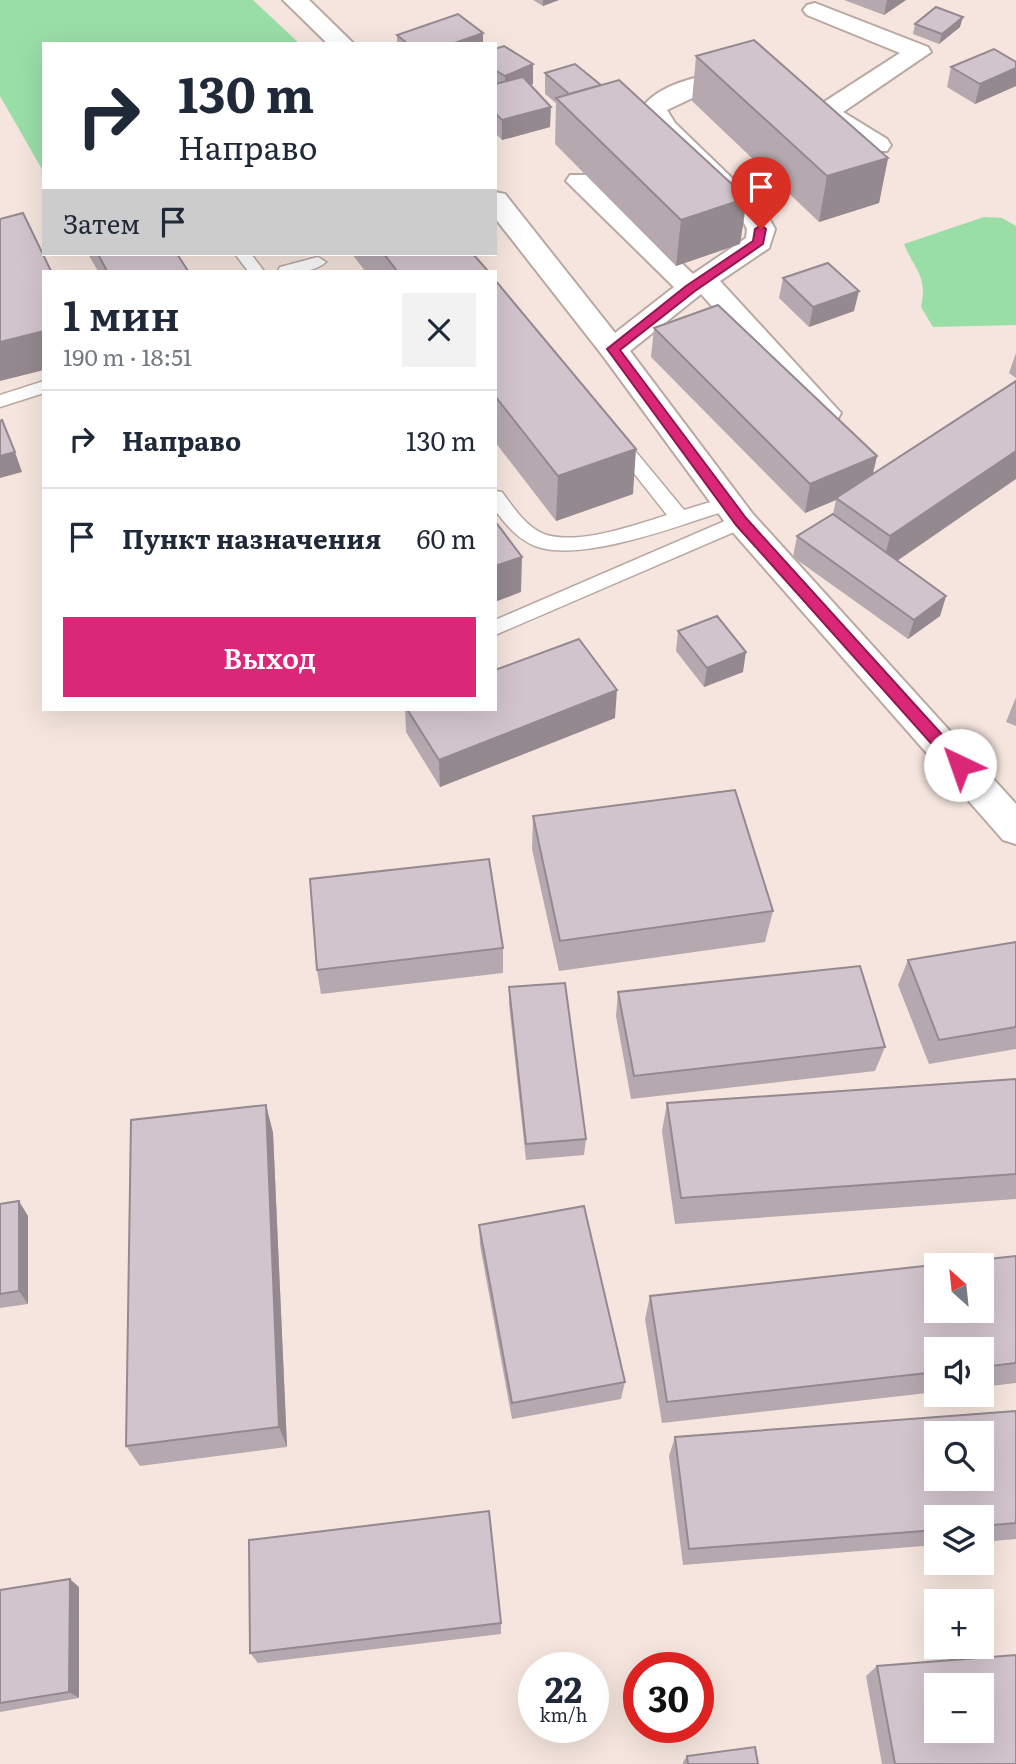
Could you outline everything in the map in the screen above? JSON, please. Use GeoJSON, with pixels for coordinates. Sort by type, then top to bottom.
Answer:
{"type":"FeatureCollection","features":[{"type":"Feature","properties":{"kind":"street"},"geometry":{"type":"LineString","coordinates":[[295,0],[340,42]]}},
{"type":"Feature","properties":{"kind":"street"},"geometry":{"type":"LineString","coordinates":[[815,10],[919,52],[826,112]]}},
{"type":"Feature","properties":{"kind":"street"},"geometry":{"type":"LineString","coordinates":[[613,349],[697,284],[759,242],[761,229],[754,215],[657,119],[654,109],[660,101],[672,95],[740,77],[769,82]]}},
{"type":"Feature","properties":{"kind":"street"},"geometry":{"type":"LineString","coordinates":[[803,99],[878,145]]}},
{"type":"Feature","properties":{"kind":"street"},"geometry":{"type":"LineString","coordinates":[[579,181],[697,284],[844,432]]}},
{"type":"Feature","properties":{"kind":"street"},"geometry":{"type":"LineString","coordinates":[[497,203],[613,349],[734,512],[1016,829]]}},
{"type":"Feature","properties":{"kind":"lane"},"geometry":{"type":"LineString","coordinates":[[245,256],[255,270]]}},
{"type":"Feature","properties":{"kind":"lane"},"geometry":{"type":"LineString","coordinates":[[290,270],[319,262]]}},
{"type":"Feature","properties":{"kind":"lane"},"geometry":{"type":"LineString","coordinates":[[0,401],[42,388]]}},
{"type":"Feature","properties":{"kind":"lane"},"geometry":{"type":"LineString","coordinates":[[601,421],[680,518]]}},
{"type":"Feature","properties":{"kind":"lane"},"geometry":{"type":"LineString","coordinates":[[497,500],[519,528],[541,541],[558,544],[583,542],[680,518],[734,512]]}},
{"type":"Feature","properties":{"kind":"lane"},"geometry":{"type":"LineString","coordinates":[[497,627],[734,512]]}},
{"type":"Feature","properties":{"kind":"green space"},"geometry":{"type":"Polygon","coordinates":[[[0,0],[253,0],[298,42],[42,42],[42,169],[0,96],[0,0]]]}},
{"type":"Feature","properties":{"kind":"green space"},"geometry":{"type":"Polygon","coordinates":[[[984,217],[1002,218],[1016,226],[1016,325],[933,327],[921,307],[922,281],[904,244],[984,217]]]}},
{"type":"Feature","properties":{"kind":"building"},"geometry":{"type":"Polygon","coordinates":[[[936,7],[963,17],[942,34],[915,24],[936,7]]]}},
{"type":"Feature","properties":{"kind":"building"},"geometry":{"type":"Polygon","coordinates":[[[458,14],[483,33],[458,42],[406,42],[397,35],[458,14]]]}},
{"type":"Feature","properties":{"kind":"building"},"geometry":{"type":"Polygon","coordinates":[[[754,40],[888,158],[827,176],[696,56],[754,40]]]}},
{"type":"Feature","properties":{"kind":"building"},"geometry":{"type":"Polygon","coordinates":[[[504,46],[533,64],[505,76],[497,71],[497,48],[504,46]]]}},
{"type":"Feature","properties":{"kind":"building"},"geometry":{"type":"Polygon","coordinates":[[[994,49],[1016,62],[1016,68],[980,84],[951,67],[994,49]]]}},
{"type":"Feature","properties":{"kind":"building"},"geometry":{"type":"Polygon","coordinates":[[[575,64],[601,85],[569,94],[545,73],[575,64]]]}},
{"type":"Feature","properties":{"kind":"building"},"geometry":{"type":"Polygon","coordinates":[[[523,77],[551,107],[502,120],[497,115],[497,84],[523,77]]]}},
{"type":"Feature","properties":{"kind":"building"},"geometry":{"type":"Polygon","coordinates":[[[619,80],[747,198],[681,220],[556,98],[619,80]]]}},
{"type":"Feature","properties":{"kind":"building"},"geometry":{"type":"Polygon","coordinates":[[[23,213],[51,270],[42,270],[42,332],[0,342],[0,219],[23,213]]]}},
{"type":"Feature","properties":{"kind":"building"},"geometry":{"type":"Polygon","coordinates":[[[99,256],[178,256],[187,270],[106,270],[99,256]]]}},
{"type":"Feature","properties":{"kind":"building"},"geometry":{"type":"Polygon","coordinates":[[[386,256],[475,256],[487,270],[396,270],[386,256]]]}},
{"type":"Feature","properties":{"kind":"building"},"geometry":{"type":"Polygon","coordinates":[[[828,263],[859,291],[813,307],[783,278],[828,263]]]}},
{"type":"Feature","properties":{"kind":"building"},"geometry":{"type":"Polygon","coordinates":[[[497,282],[636,449],[558,476],[497,399],[497,282]]]}},
{"type":"Feature","properties":{"kind":"building"},"geometry":{"type":"Polygon","coordinates":[[[718,305],[877,456],[810,484],[654,328],[718,305]]]}},
{"type":"Feature","properties":{"kind":"building"},"geometry":{"type":"Polygon","coordinates":[[[1016,381],[1016,451],[890,536],[836,498],[1016,381]]]}},
{"type":"Feature","properties":{"kind":"building"},"geometry":{"type":"Polygon","coordinates":[[[2,420],[15,452],[0,456],[0,421],[2,420]]]}},
{"type":"Feature","properties":{"kind":"building"},"geometry":{"type":"Polygon","coordinates":[[[833,514],[946,596],[914,620],[797,536],[833,514]]]}},
{"type":"Feature","properties":{"kind":"building"},"geometry":{"type":"Polygon","coordinates":[[[497,524],[522,557],[497,565],[497,524]]]}},
{"type":"Feature","properties":{"kind":"building"},"geometry":{"type":"Polygon","coordinates":[[[717,616],[746,652],[707,668],[678,631],[717,616]]]}},
{"type":"Feature","properties":{"kind":"building"},"geometry":{"type":"Polygon","coordinates":[[[579,639],[617,690],[439,760],[408,711],[497,711],[497,669],[579,639]]]}},
{"type":"Feature","properties":{"kind":"building"},"geometry":{"type":"Polygon","coordinates":[[[735,790],[773,911],[560,941],[533,816],[735,790]]]}},
{"type":"Feature","properties":{"kind":"building"},"geometry":{"type":"Polygon","coordinates":[[[489,859],[503,948],[317,970],[310,879],[489,859]]]}},
{"type":"Feature","properties":{"kind":"building"},"geometry":{"type":"Polygon","coordinates":[[[1016,942],[1016,1027],[939,1040],[908,960],[1016,942]]]}},
{"type":"Feature","properties":{"kind":"building"},"geometry":{"type":"Polygon","coordinates":[[[860,966],[885,1047],[634,1076],[618,992],[860,966]]]}},
{"type":"Feature","properties":{"kind":"building"},"geometry":{"type":"Polygon","coordinates":[[[565,983],[586,1139],[526,1144],[509,987],[565,983]]]}},
{"type":"Feature","properties":{"kind":"building"},"geometry":{"type":"Polygon","coordinates":[[[1016,1079],[1016,1174],[681,1198],[667,1103],[1016,1079]]]}},
{"type":"Feature","properties":{"kind":"building"},"geometry":{"type":"Polygon","coordinates":[[[266,1105],[279,1427],[126,1446],[131,1120],[266,1105]]]}},
{"type":"Feature","properties":{"kind":"building"},"geometry":{"type":"Polygon","coordinates":[[[19,1201],[19,1291],[0,1294],[0,1204],[19,1201]]]}},
{"type":"Feature","properties":{"kind":"building"},"geometry":{"type":"Polygon","coordinates":[[[584,1206],[625,1382],[512,1403],[479,1225],[584,1206]]]}},
{"type":"Feature","properties":{"kind":"building"},"geometry":{"type":"Polygon","coordinates":[[[1016,1256],[1016,1363],[994,1366],[994,1337],[924,1337],[924,1373],[667,1402],[650,1296],[924,1266],[924,1323],[994,1323],[994,1258],[1016,1256]]]}},
{"type":"Feature","properties":{"kind":"building"},"geometry":{"type":"Polygon","coordinates":[[[1016,1411],[1016,1523],[994,1525],[994,1505],[924,1505],[924,1531],[689,1549],[675,1437],[1016,1411]]]}},
{"type":"Feature","properties":{"kind":"building"},"geometry":{"type":"Polygon","coordinates":[[[489,1511],[501,1623],[250,1653],[249,1540],[489,1511]]]}},
{"type":"Feature","properties":{"kind":"building"},"geometry":{"type":"Polygon","coordinates":[[[70,1579],[69,1692],[0,1703],[0,1590],[70,1579]]]}},
{"type":"Feature","properties":{"kind":"building"},"geometry":{"type":"Polygon","coordinates":[[[1016,1655],[1016,1764],[895,1764],[877,1666],[994,1659],[994,1657],[1016,1655]]]}},
{"type":"Feature","properties":{"kind":"building"},"geometry":{"type":"Polygon","coordinates":[[[755,1747],[758,1764],[688,1764],[687,1756],[755,1747]]]}},
{"type":"Feature","properties":{"kind":"route"},"geometry":{"type":"LineString","coordinates":[[761,229],[759,242],[691,288],[613,349],[741,521],[960,765]]}}]}
